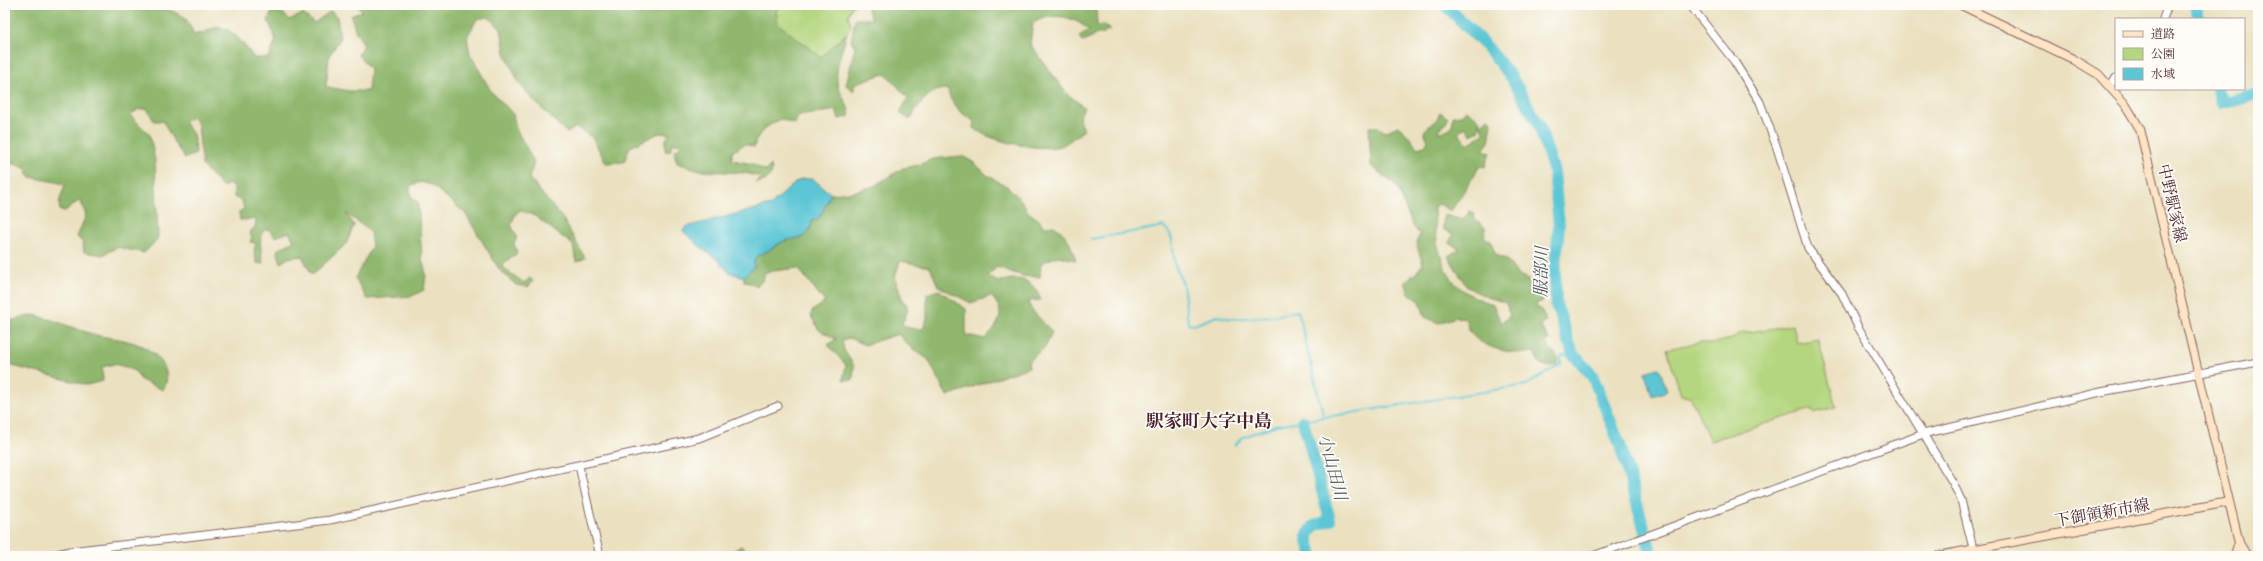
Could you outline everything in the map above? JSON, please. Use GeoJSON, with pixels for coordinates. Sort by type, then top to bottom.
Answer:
{"type":"FeatureCollection","features":[{"type":"Feature","properties":{"kind":"main road","name":"中野駅家線"},"geometry":{"type":"LineString","coordinates":[[1961,5],[2073,59],[2098,74],[2110,85],[2125,104],[2140,129],[2229,502]]}},
{"type":"Feature","properties":{"kind":"main road"},"geometry":{"type":"LineString","coordinates":[[2229,502],[2242,556]]}},
{"type":"Feature","properties":{"kind":"main road","name":"下御領新市線"},"geometry":{"type":"LineString","coordinates":[[1938,556],[1974,553],[2229,502]]}},
{"type":"Feature","properties":{"kind":"main road"},"geometry":{"type":"LineString","coordinates":[[2235,556],[2239,543]]}},
{"type":"Feature","properties":{"kind":"main road"},"geometry":{"type":"LineString","coordinates":[[2239,543],[2248,556]]}},
{"type":"Feature","properties":{"kind":"street"},"geometry":{"type":"LineString","coordinates":[[1690,5],[1742,72],[1760,102],[1777,148],[1808,248],[1814,259],[1842,294],[1858,327],[1953,482],[1961,500],[1974,553]]}},
{"type":"Feature","properties":{"kind":"street"},"geometry":{"type":"LineString","coordinates":[[2163,18],[2168,5]]}},
{"type":"Feature","properties":{"kind":"street"},"geometry":{"type":"LineString","coordinates":[[2110,85],[2115,79]]}},
{"type":"Feature","properties":{"kind":"street"},"geometry":{"type":"LineString","coordinates":[[1593,556],[1923,434],[2101,392],[2258,362]]}},
{"type":"Feature","properties":{"kind":"street"},"geometry":{"type":"LineString","coordinates":[[48,556],[70,551],[330,520],[579,466],[699,438],[778,406]]}},
{"type":"Feature","properties":{"kind":"street"},"geometry":{"type":"LineString","coordinates":[[579,466],[600,556]]}},
{"type":"Feature","properties":{"kind":"green space"},"geometry":{"type":"Polygon","coordinates":[[[5,5],[132,5],[135,9],[168,9],[185,17],[194,34],[220,27],[232,32],[254,58],[269,58],[276,40],[268,20],[275,5],[278,5],[289,20],[303,14],[314,23],[331,11],[337,17],[340,39],[329,56],[326,87],[350,91],[368,91],[370,69],[358,55],[364,45],[356,32],[351,16],[362,11],[357,5],[778,5],[776,10],[778,24],[821,57],[847,33],[838,63],[837,82],[848,108],[849,117],[839,119],[836,110],[798,116],[795,124],[781,119],[767,127],[758,137],[754,147],[745,144],[732,152],[732,160],[753,164],[766,171],[771,165],[772,173],[765,181],[755,183],[761,177],[745,173],[703,171],[677,163],[674,151],[681,146],[678,143],[672,143],[670,151],[665,151],[666,139],[670,134],[659,133],[630,147],[624,162],[606,163],[592,137],[576,127],[567,133],[537,104],[519,83],[505,53],[501,29],[488,17],[477,19],[467,37],[470,54],[491,91],[513,114],[516,129],[534,162],[529,178],[563,219],[585,258],[576,262],[573,245],[535,216],[520,210],[515,215],[511,225],[517,237],[514,244],[517,253],[514,257],[501,266],[524,283],[530,278],[533,281],[528,287],[516,285],[499,269],[465,213],[432,185],[421,182],[410,186],[411,197],[418,202],[422,259],[426,274],[424,290],[412,296],[367,299],[355,278],[372,247],[370,231],[346,213],[354,225],[346,244],[312,275],[302,256],[288,258],[281,263],[277,250],[294,241],[289,232],[275,237],[270,230],[265,229],[261,236],[263,264],[257,263],[254,252],[256,243],[250,242],[252,237],[250,235],[251,230],[255,228],[256,219],[240,220],[239,212],[244,209],[242,201],[234,197],[234,187],[229,184],[222,187],[202,165],[198,124],[192,117],[184,122],[193,134],[196,154],[185,158],[175,144],[163,121],[154,121],[147,109],[139,109],[130,115],[150,135],[155,161],[158,239],[144,253],[117,247],[103,255],[84,252],[83,243],[77,237],[86,215],[80,200],[65,211],[60,211],[59,203],[65,184],[30,177],[25,167],[5,162],[5,5]]]}},
{"type":"Feature","properties":{"kind":"green space"},"geometry":{"type":"Polygon","coordinates":[[[780,5],[856,5],[852,6],[848,15],[851,26],[847,33],[821,57],[778,24],[776,10],[780,5]]]}},
{"type":"Feature","properties":{"kind":"green space"},"geometry":{"type":"Polygon","coordinates":[[[870,5],[1096,5],[1097,26],[1102,25],[1111,30],[1106,31],[1103,34],[1097,34],[1082,42],[1079,36],[1089,30],[1082,25],[1069,18],[1055,16],[1047,17],[1033,23],[1030,44],[1066,93],[1084,107],[1079,118],[1084,130],[1061,146],[1041,148],[1016,144],[991,137],[974,128],[974,121],[957,108],[947,89],[934,92],[929,95],[910,120],[900,113],[908,98],[888,76],[883,74],[854,84],[854,92],[846,85],[855,47],[851,41],[855,19],[872,19],[867,8],[870,5]]]}},
{"type":"Feature","properties":{"kind":"green space"},"geometry":{"type":"Polygon","coordinates":[[[1466,110],[1480,120],[1478,131],[1471,135],[1465,127],[1458,133],[1468,144],[1485,133],[1480,126],[1488,118],[1492,123],[1489,142],[1483,150],[1490,152],[1485,167],[1480,166],[1451,211],[1439,204],[1434,206],[1436,235],[1441,256],[1449,275],[1459,287],[1483,301],[1493,304],[1501,323],[1510,316],[1506,303],[1485,296],[1467,287],[1448,256],[1460,249],[1449,243],[1453,234],[1443,229],[1444,215],[1463,220],[1470,211],[1474,213],[1475,219],[1486,229],[1484,237],[1491,241],[1495,255],[1506,259],[1518,275],[1528,279],[1529,287],[1536,289],[1543,301],[1537,303],[1536,306],[1542,311],[1546,321],[1540,325],[1549,339],[1546,344],[1559,358],[1557,365],[1547,366],[1540,364],[1534,352],[1508,352],[1480,342],[1468,329],[1465,318],[1456,317],[1439,323],[1425,317],[1420,301],[1409,294],[1405,281],[1415,274],[1423,264],[1416,243],[1420,234],[1413,227],[1397,186],[1371,166],[1369,127],[1378,127],[1385,132],[1398,126],[1411,138],[1417,148],[1425,146],[1428,141],[1424,131],[1438,118],[1440,112],[1448,118],[1446,124],[1438,129],[1440,133],[1452,127],[1453,116],[1461,115],[1466,110]]]}},
{"type":"Feature","properties":{"kind":"green space"},"geometry":{"type":"Polygon","coordinates":[[[962,156],[973,162],[987,175],[1008,187],[1021,200],[1028,212],[1039,220],[1044,227],[1052,225],[1065,236],[1070,244],[1076,260],[1058,256],[1041,263],[1040,277],[1023,276],[997,267],[987,276],[998,282],[1013,279],[1024,280],[1034,287],[1041,300],[1028,301],[1031,309],[1052,332],[1046,346],[1028,362],[1029,367],[947,396],[928,359],[911,348],[898,334],[865,345],[849,338],[842,340],[844,350],[854,366],[853,380],[843,380],[846,365],[828,345],[836,339],[819,330],[811,316],[812,311],[825,302],[798,268],[765,272],[763,280],[757,286],[744,281],[744,277],[754,267],[754,261],[758,255],[781,242],[806,235],[812,221],[819,218],[831,194],[853,192],[874,186],[903,168],[919,165],[932,159],[962,156]],[[900,261],[895,277],[903,302],[906,303],[908,310],[902,324],[907,327],[923,329],[927,319],[927,294],[939,290],[966,309],[966,335],[985,339],[995,328],[1000,318],[999,308],[996,302],[991,296],[971,303],[938,286],[930,267],[900,261]]]}},
{"type":"Feature","properties":{"kind":"green space"},"geometry":{"type":"Polygon","coordinates":[[[34,315],[92,334],[131,342],[147,349],[160,360],[164,366],[166,382],[163,390],[141,380],[136,372],[126,367],[114,364],[102,367],[103,381],[87,385],[5,364],[5,322],[34,315]]]}},
{"type":"Feature","properties":{"kind":"green space"},"geometry":{"type":"Polygon","coordinates":[[[1793,325],[1797,343],[1818,339],[1836,407],[1813,413],[1812,409],[1710,441],[1691,398],[1681,395],[1667,349],[1701,342],[1710,344],[1732,339],[1738,334],[1793,325]]]}},
{"type":"Feature","properties":{"kind":"green space"},"geometry":{"type":"Polygon","coordinates":[[[741,546],[748,552],[747,556],[733,556],[733,551],[741,546]]]}},
{"type":"Feature","properties":{"kind":"water"},"geometry":{"type":"Polygon","coordinates":[[[803,179],[813,179],[831,194],[819,218],[812,221],[808,232],[803,237],[781,242],[758,255],[754,261],[754,267],[744,277],[731,273],[719,260],[705,251],[683,231],[686,227],[771,205],[796,182],[803,179]]]}},
{"type":"Feature","properties":{"kind":"water"},"geometry":{"type":"Polygon","coordinates":[[[1659,368],[1667,391],[1652,396],[1645,372],[1659,368]]]}},
{"type":"Feature","properties":{"kind":"waterway","name":"服部川"},"geometry":{"type":"LineString","coordinates":[[1445,5],[1488,48],[1512,78],[1539,125],[1554,172],[1559,226],[1555,271],[1556,304],[1573,354],[1592,375],[1620,445],[1652,556]]}},
{"type":"Feature","properties":{"kind":"waterway"},"geometry":{"type":"LineString","coordinates":[[2196,5],[2199,18]]}},
{"type":"Feature","properties":{"kind":"waterway"},"geometry":{"type":"LineString","coordinates":[[2217,90],[2222,102],[2229,102],[2258,94]]}},
{"type":"Feature","properties":{"kind":"waterway"},"geometry":{"type":"LineString","coordinates":[[1091,239],[1163,226],[1169,232],[1172,239],[1175,265],[1183,284],[1188,324],[1194,325],[1217,316],[1232,319],[1272,316],[1298,311],[1324,418]]}},
{"type":"Feature","properties":{"kind":"waterway"},"geometry":{"type":"LineString","coordinates":[[1235,445],[1243,437],[1276,425],[1526,385],[1561,364],[1561,356],[1573,354]]}},
{"type":"Feature","properties":{"kind":"waterway","name":"小山田川"},"geometry":{"type":"LineString","coordinates":[[1303,421],[1330,520],[1314,526],[1307,536],[1312,556]]}},
{"type":"Feature","properties":{"kind":"district","name":"駅家町大字中島"},"geometry":{"type":"Point","coordinates":[1209,421]}}]}
